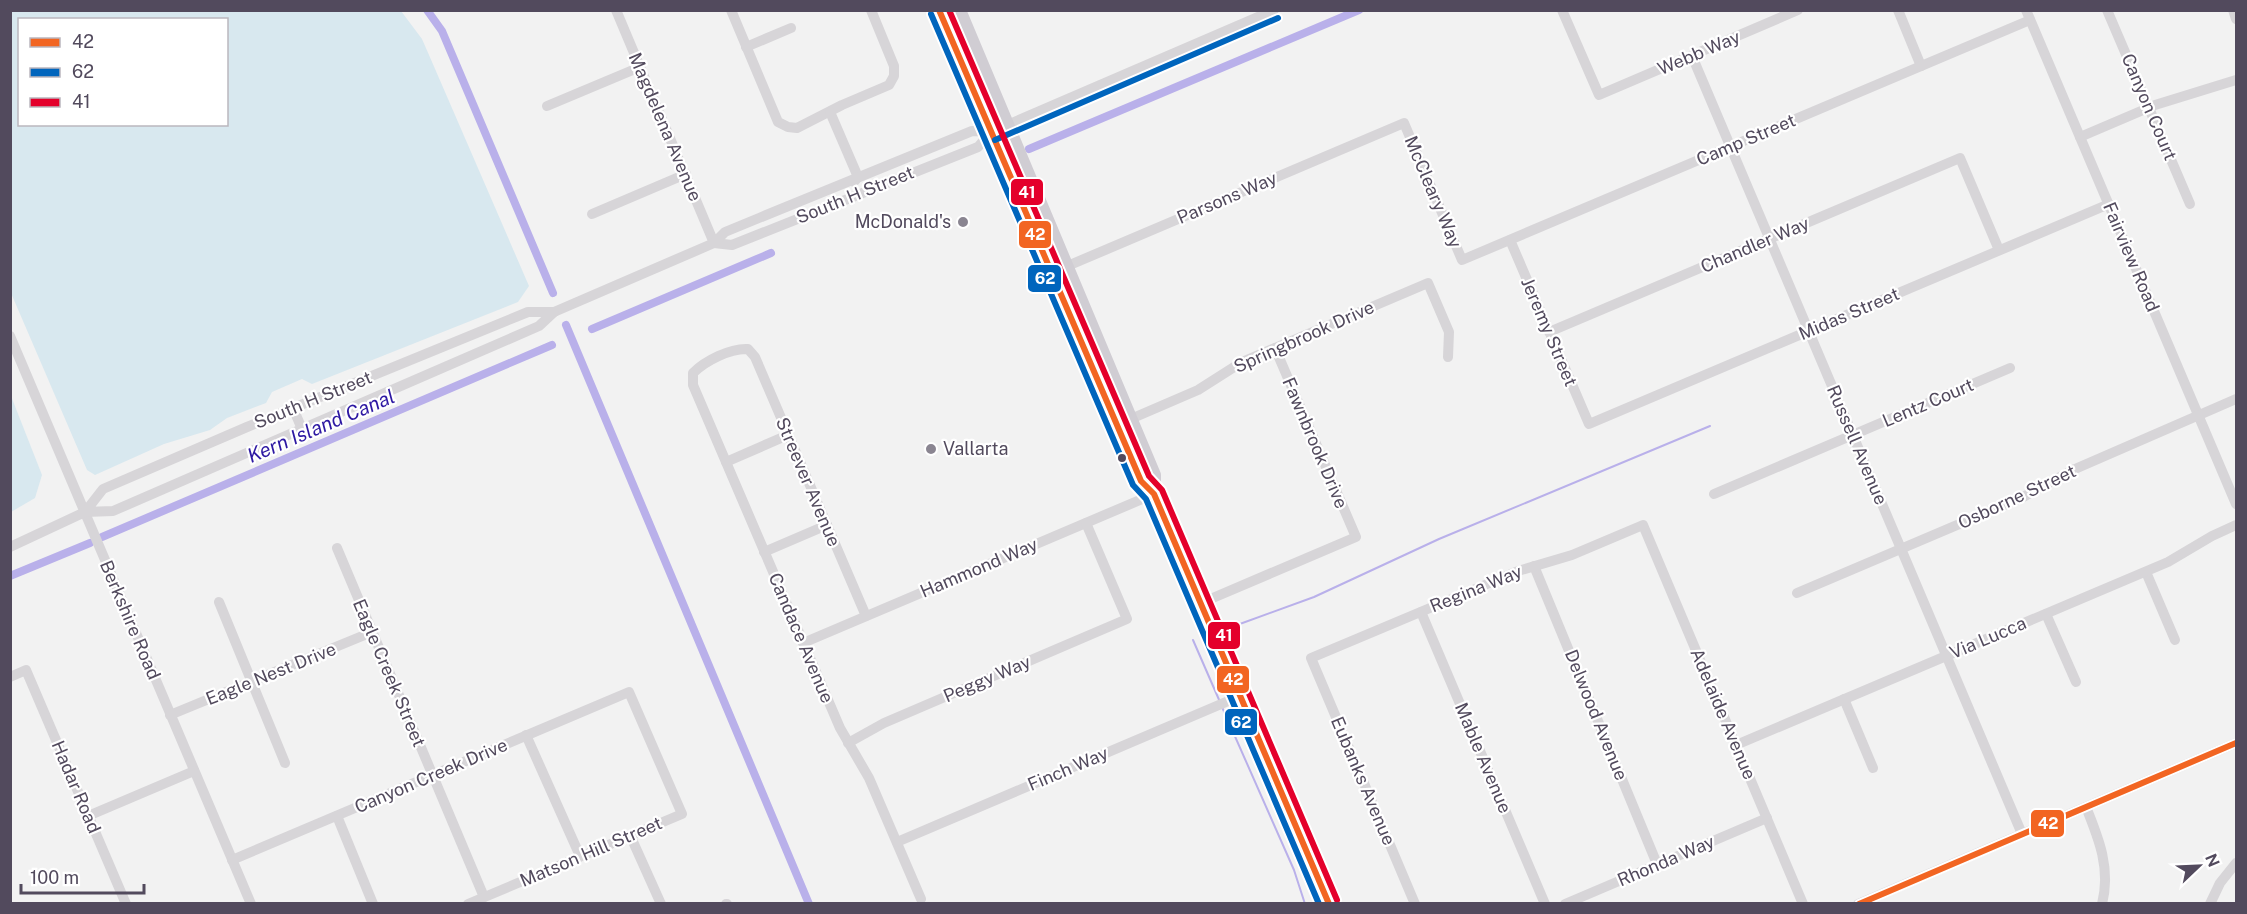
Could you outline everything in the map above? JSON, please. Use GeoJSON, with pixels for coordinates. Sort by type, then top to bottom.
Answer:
{"type":"FeatureCollection","features":[{"type":"Feature","properties":{"kind":"main road"},"geometry":{"type":"LineString","coordinates":[[939,10],[1051,273],[1124,422]]}},
{"type":"Feature","properties":{"kind":"main road"},"geometry":{"type":"LineString","coordinates":[[959,10],[1066,267],[1124,422],[1142,481],[1154,494],[1329,903]]}},
{"type":"Feature","properties":{"kind":"street","name":"Magdelena Avenue"},"geometry":{"type":"LineString","coordinates":[[616,10],[714,243]]}},
{"type":"Feature","properties":{"kind":"street"},"geometry":{"type":"LineString","coordinates":[[731,10],[778,122],[797,128],[889,85],[894,76],[894,66],[871,10]]}},
{"type":"Feature","properties":{"kind":"street","name":"South H Street"},"geometry":{"type":"LineString","coordinates":[[714,243],[732,245],[978,147],[991,132],[1259,14],[1274,10]]}},
{"type":"Feature","properties":{"kind":"street","name":"Webb Way"},"geometry":{"type":"LineString","coordinates":[[1563,10],[1599,95],[1798,10]]}},
{"type":"Feature","properties":{"kind":"street"},"geometry":{"type":"LineString","coordinates":[[1898,10],[1921,66]]}},
{"type":"Feature","properties":{"kind":"street","name":"Canyon Court"},"geometry":{"type":"LineString","coordinates":[[2108,10],[2190,204]]}},
{"type":"Feature","properties":{"kind":"street"},"geometry":{"type":"LineString","coordinates":[[2233,10],[2236,19]]}},
{"type":"Feature","properties":{"kind":"street","name":"Camp Street"},"geometry":{"type":"LineString","coordinates":[[1462,260],[1921,66],[2028,15]]}},
{"type":"Feature","properties":{"kind":"street","name":"Fairview Road"},"geometry":{"type":"LineString","coordinates":[[2028,15],[2236,504]]}},
{"type":"Feature","properties":{"kind":"street"},"geometry":{"type":"LineString","coordinates":[[746,47],[791,28]]}},
{"type":"Feature","properties":{"kind":"street","name":"Russell Avenue"},"geometry":{"type":"LineString","coordinates":[[1692,56],[2022,834]]}},
{"type":"Feature","properties":{"kind":"street"},"geometry":{"type":"LineString","coordinates":[[547,106],[640,67]]}},
{"type":"Feature","properties":{"kind":"street"},"geometry":{"type":"LineString","coordinates":[[2080,137],[2149,108],[2236,81]]}},
{"type":"Feature","properties":{"kind":"street"},"geometry":{"type":"LineString","coordinates":[[786,223],[844,191],[858,177],[830,112]]}},
{"type":"Feature","properties":{"kind":"street","name":"McCleary Way"},"geometry":{"type":"LineString","coordinates":[[1404,123],[1462,260]]}},
{"type":"Feature","properties":{"kind":"street","name":"Parsons Way"},"geometry":{"type":"LineString","coordinates":[[1051,273],[1404,123]]}},
{"type":"Feature","properties":{"kind":"street","name":"South H Street"},"geometry":{"type":"LineString","coordinates":[[10,546],[85,512],[113,511],[539,326],[554,312],[714,243],[725,232],[972,131],[991,132]]}},
{"type":"Feature","properties":{"kind":"street"},"geometry":{"type":"LineString","coordinates":[[866,190],[874,180],[909,156]]}},
{"type":"Feature","properties":{"kind":"street","name":"Chandler Way"},"geometry":{"type":"LineString","coordinates":[[1549,332],[1960,158],[1999,250]]}},
{"type":"Feature","properties":{"kind":"street"},"geometry":{"type":"LineString","coordinates":[[592,214],[686,174]]}},
{"type":"Feature","properties":{"kind":"street","name":"Midas Street"},"geometry":{"type":"LineString","coordinates":[[1589,424],[2109,204]]}},
{"type":"Feature","properties":{"kind":"street","name":"Jeremy Street"},"geometry":{"type":"LineString","coordinates":[[1510,240],[1589,424]]}},
{"type":"Feature","properties":{"kind":"street","name":"Springbrook Drive"},"geometry":{"type":"LineString","coordinates":[[1124,422],[1198,390],[1242,362],[1428,283],[1449,332],[1448,357]]}},
{"type":"Feature","properties":{"kind":"street","name":"South H Street"},"geometry":{"type":"LineString","coordinates":[[85,512],[103,489],[292,408],[528,312],[554,312]]}},
{"type":"Feature","properties":{"kind":"street","name":"Berkshire Road"},"geometry":{"type":"LineString","coordinates":[[10,336],[251,903]]}},
{"type":"Feature","properties":{"kind":"street","name":"Fawnbrook Drive"},"geometry":{"type":"LineString","coordinates":[[1201,603],[1356,537],[1275,348]]}},
{"type":"Feature","properties":{"kind":"street","name":"Candace Avenue"},"geometry":{"type":"LineString","coordinates":[[748,349],[739,349],[701,365],[693,373],[693,385],[840,728],[870,778],[921,899]]}},
{"type":"Feature","properties":{"kind":"street","name":"Streever Avenue"},"geometry":{"type":"LineString","coordinates":[[748,349],[755,357],[866,616]]}},
{"type":"Feature","properties":{"kind":"street","name":"Lentz Court"},"geometry":{"type":"LineString","coordinates":[[1714,494],[2010,368]]}},
{"type":"Feature","properties":{"kind":"street","name":"Osborne Street"},"geometry":{"type":"LineString","coordinates":[[1797,593],[2023,497],[2075,469],[2236,399]]}},
{"type":"Feature","properties":{"kind":"street"},"geometry":{"type":"LineString","coordinates":[[292,408],[302,429]]}},
{"type":"Feature","properties":{"kind":"street"},"geometry":{"type":"LineString","coordinates":[[726,462],[788,435]]}},
{"type":"Feature","properties":{"kind":"street","name":"Hammond Way"},"geometry":{"type":"LineString","coordinates":[[803,643],[1154,494]]}},
{"type":"Feature","properties":{"kind":"street","name":"Peggy Way"},"geometry":{"type":"LineString","coordinates":[[848,743],[884,723],[1127,619],[1086,523]]}},
{"type":"Feature","properties":{"kind":"street"},"geometry":{"type":"LineString","coordinates":[[764,552],[827,525]]}},
{"type":"Feature","properties":{"kind":"street","name":"Regina Way"},"geometry":{"type":"LineString","coordinates":[[1311,658],[1534,566],[1572,555],[1643,525]]}},
{"type":"Feature","properties":{"kind":"street","name":"Adelaide Avenue"},"geometry":{"type":"LineString","coordinates":[[1643,525],[1803,903]]}},
{"type":"Feature","properties":{"kind":"street","name":"Via Lucca"},"geometry":{"type":"LineString","coordinates":[[1736,745],[2146,572],[2236,525]]}},
{"type":"Feature","properties":{"kind":"street","name":"Eagle Creek Street"},"geometry":{"type":"LineString","coordinates":[[337,548],[484,897]]}},
{"type":"Feature","properties":{"kind":"street","name":"Delwood Avenue"},"geometry":{"type":"LineString","coordinates":[[1534,566],[1657,864]]}},
{"type":"Feature","properties":{"kind":"street"},"geometry":{"type":"LineString","coordinates":[[2146,572],[2175,640]]}},
{"type":"Feature","properties":{"kind":"street"},"geometry":{"type":"LineString","coordinates":[[219,602],[285,763]]}},
{"type":"Feature","properties":{"kind":"street","name":"Mable Avenue"},"geometry":{"type":"LineString","coordinates":[[1421,612],[1545,903]]}},
{"type":"Feature","properties":{"kind":"street"},"geometry":{"type":"LineString","coordinates":[[2046,614],[2076,682]]}},
{"type":"Feature","properties":{"kind":"street","name":"Eagle Nest Drive"},"geometry":{"type":"LineString","coordinates":[[170,715],[372,632]]}},
{"type":"Feature","properties":{"kind":"street","name":"Eubanks Avenue"},"geometry":{"type":"LineString","coordinates":[[1311,658],[1415,903]]}},
{"type":"Feature","properties":{"kind":"street","name":"Hadar Road"},"geometry":{"type":"LineString","coordinates":[[10,677],[26,670],[126,903]]}},
{"type":"Feature","properties":{"kind":"street","name":"Canyon Creek Drive"},"geometry":{"type":"LineString","coordinates":[[232,860],[629,692],[682,814]]}},
{"type":"Feature","properties":{"kind":"street","name":"Finch Way"},"geometry":{"type":"LineString","coordinates":[[897,842],[1240,696]]}},
{"type":"Feature","properties":{"kind":"street"},"geometry":{"type":"LineString","coordinates":[[1844,699],[1874,768]]}},
{"type":"Feature","properties":{"kind":"street"},"geometry":{"type":"LineString","coordinates":[[526,735],[580,856]]}},
{"type":"Feature","properties":{"kind":"street"},"geometry":{"type":"LineString","coordinates":[[1858,903],[2236,743]]}},
{"type":"Feature","properties":{"kind":"street"},"geometry":{"type":"LineString","coordinates":[[88,816],[194,771]]}},
{"type":"Feature","properties":{"kind":"street"},"geometry":{"type":"LineString","coordinates":[[2086,807],[2104,853],[2106,881],[2103,903]]}},
{"type":"Feature","properties":{"kind":"street","name":"Matson Hill Street"},"geometry":{"type":"LineString","coordinates":[[468,903],[682,814]]}},
{"type":"Feature","properties":{"kind":"street"},"geometry":{"type":"LineString","coordinates":[[337,816],[374,903]]}},
{"type":"Feature","properties":{"kind":"street","name":"Rhonda Way"},"geometry":{"type":"LineString","coordinates":[[1565,903],[1767,818]]}},
{"type":"Feature","properties":{"kind":"street"},"geometry":{"type":"LineString","coordinates":[[630,835],[661,903]]}},
{"type":"Feature","properties":{"kind":"street"},"geometry":{"type":"LineString","coordinates":[[2210,903],[2220,884],[2236,863]]}},
{"type":"Feature","properties":{"kind":"shaded area"},"geometry":{"type":"Polygon","coordinates":[[[10,11],[401,11],[422,39],[529,286],[518,302],[312,384],[302,379],[272,392],[266,403],[227,418],[210,430],[164,444],[95,475],[87,470],[11,293],[10,11]]]}},
{"type":"Feature","properties":{"kind":"shaded area"},"geometry":{"type":"Polygon","coordinates":[[[11,396],[42,475],[35,498],[11,512],[11,396]]]}},
{"type":"Feature","properties":{"kind":"waterway"},"geometry":{"type":"LineString","coordinates":[[427,10],[442,31],[553,293]]}},
{"type":"Feature","properties":{"kind":"waterway","name":"Kern Island Canal"},"geometry":{"type":"LineString","coordinates":[[1029,149],[1359,10]]}},
{"type":"Feature","properties":{"kind":"waterway","name":"Kern Island Canal"},"geometry":{"type":"LineString","coordinates":[[592,329],[771,253]]}},
{"type":"Feature","properties":{"kind":"waterway"},"geometry":{"type":"LineString","coordinates":[[566,325],[809,904]]}},
{"type":"Feature","properties":{"kind":"waterway","name":"Kern Island Canal"},"geometry":{"type":"LineString","coordinates":[[102,537],[552,345]]}},
{"type":"Feature","properties":{"kind":"waterway"},"geometry":{"type":"LineString","coordinates":[[1237,625],[1314,597],[1439,539],[1710,426]]}},
{"type":"Feature","properties":{"kind":"waterway","name":"Kern Island Canal"},"geometry":{"type":"LineString","coordinates":[[10,576],[90,543]]}},
{"type":"Feature","properties":{"kind":"waterway"},"geometry":{"type":"LineString","coordinates":[[1193,640],[1220,702]]}},
{"type":"Feature","properties":{"kind":"waterway"},"geometry":{"type":"LineString","coordinates":[[1222,707],[1294,870],[1305,904]]}},
{"type":"Feature","properties":{"kind":"transit line","name":"42"},"geometry":{"type":"LineString","coordinates":[[939,10],[1141,481],[1154,494],[1329,904]]}},
{"type":"Feature","properties":{"kind":"transit line","name":"41"},"geometry":{"type":"LineString","coordinates":[[949,10],[1149,476],[1162,490],[1337,900]]}},
{"type":"Feature","properties":{"kind":"transit line","name":"62"},"geometry":{"type":"LineString","coordinates":[[931,14],[1133,485],[1146,499],[1319,904]]}},
{"type":"Feature","properties":{"kind":"transit line","name":"62"},"geometry":{"type":"LineString","coordinates":[[995,140],[1278,18]]}},
{"type":"Feature","properties":{"kind":"transit line","name":"42"},"geometry":{"type":"LineString","coordinates":[[1859,904],[2236,743]]}},
{"type":"Feature","properties":{"kind":"place","name":"McDonald's"},"geometry":{"type":"Point","coordinates":[963,222]}},
{"type":"Feature","properties":{"kind":"place","name":"Vallarta"},"geometry":{"type":"Point","coordinates":[931,449]}}]}
